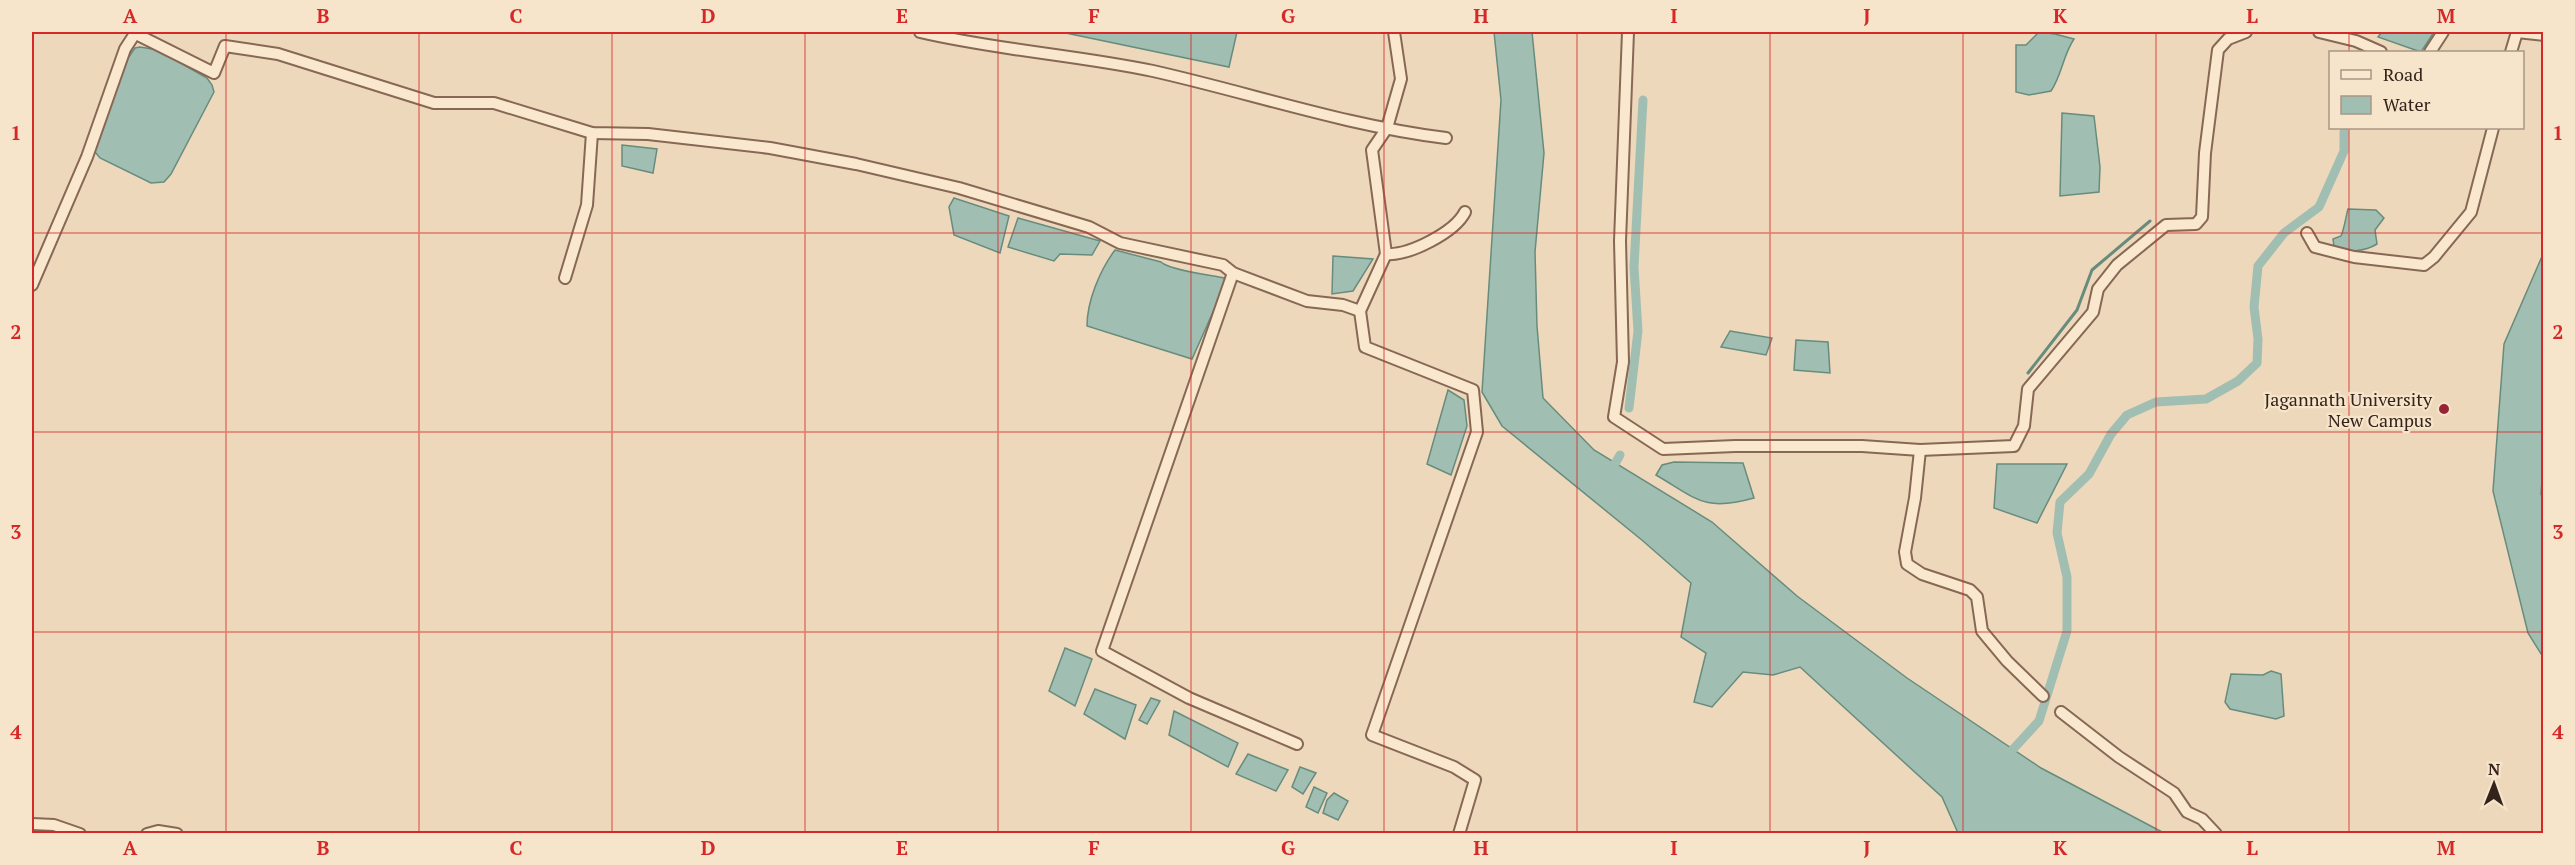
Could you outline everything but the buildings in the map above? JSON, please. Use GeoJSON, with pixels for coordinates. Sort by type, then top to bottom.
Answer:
{"type":"FeatureCollection","features":[{"type":"Feature","properties":{"kind":"street"},"geometry":{"type":"LineString","coordinates":[[920,32],[1140,69],[1217,85],[1365,124],[1405,133],[1446,138]]}},
{"type":"Feature","properties":{"kind":"street"},"geometry":{"type":"LineString","coordinates":[[1394,32],[1401,79],[1387,128],[1372,150],[1386,254],[1360,311],[1365,347],[1473,390],[1477,432],[1372,735],[1454,767],[1475,780],[1459,834]]}},
{"type":"Feature","properties":{"kind":"street"},"geometry":{"type":"LineString","coordinates":[[1628,32],[1620,241],[1623,362],[1614,417],[1663,449],[1735,446],[1862,446],[1920,450],[2014,446],[2024,426],[2028,389],[2093,312],[2098,290],[2117,265],[2166,225],[2196,224],[2202,218],[2205,153],[2218,50],[2228,39],[2246,32]]}},
{"type":"Feature","properties":{"kind":"street"},"geometry":{"type":"LineString","coordinates":[[2319,32],[2356,41],[2379,51]]}},
{"type":"Feature","properties":{"kind":"street"},"geometry":{"type":"LineString","coordinates":[[2431,51],[2443,32]]}},
{"type":"Feature","properties":{"kind":"street"},"geometry":{"type":"LineString","coordinates":[[2511,51],[2517,32],[2544,35]]}},
{"type":"Feature","properties":{"kind":"street"},"geometry":{"type":"LineString","coordinates":[[32,285],[87,157],[125,50],[136,33],[214,73],[225,46],[278,54],[434,103],[494,103],[592,133],[648,134],[770,148],[856,164],[959,188],[1089,227],[1120,243],[1223,266],[1233,273],[1306,302],[1343,305],[1360,311]]}},
{"type":"Feature","properties":{"kind":"street"},"geometry":{"type":"LineString","coordinates":[[2307,233],[2315,247],[2354,257],[2424,265],[2434,257],[2471,212],[2493,129]]}},
{"type":"Feature","properties":{"kind":"street"},"geometry":{"type":"LineString","coordinates":[[565,278],[587,205],[592,133]]}},
{"type":"Feature","properties":{"kind":"street"},"geometry":{"type":"LineString","coordinates":[[1386,254],[1394,255],[1435,239],[1460,222],[1465,212]]}},
{"type":"Feature","properties":{"kind":"street"},"geometry":{"type":"LineString","coordinates":[[1233,273],[1102,651],[1189,698],[1297,744]]}},
{"type":"Feature","properties":{"kind":"street"},"geometry":{"type":"LineString","coordinates":[[1920,450],[1915,498],[1905,552],[1906,564],[1922,574],[1970,590],[1977,597],[1982,631],[2007,661],[2043,696]]}},
{"type":"Feature","properties":{"kind":"street"},"geometry":{"type":"LineString","coordinates":[[2061,712],[2118,757],[2174,792],[2187,812],[2202,819],[2216,834]]}},
{"type":"Feature","properties":{"kind":"street"},"geometry":{"type":"LineString","coordinates":[[32,824],[54,825],[80,834]]}},
{"type":"Feature","properties":{"kind":"street"},"geometry":{"type":"LineString","coordinates":[[147,834],[158,831],[177,834]]}},
{"type":"Feature","properties":{"kind":"water"},"geometry":{"type":"Polygon","coordinates":[[[1061,32],[1237,32],[1229,67],[1061,32]]]}},
{"type":"Feature","properties":{"kind":"water"},"geometry":{"type":"Polygon","coordinates":[[[1494,32],[1532,32],[1544,153],[1535,252],[1537,326],[1543,398],[1594,450],[1712,522],[1797,596],[1907,678],[2041,768],[2164,833],[1958,833],[1942,797],[1800,667],[1773,675],[1743,672],[1712,707],[1694,702],[1706,653],[1681,637],[1691,583],[1502,426],[1482,392],[1501,100],[1494,32]]]}},
{"type":"Feature","properties":{"kind":"water"},"geometry":{"type":"Polygon","coordinates":[[[2039,32],[2074,39],[2051,91],[2029,95],[2016,92],[2016,45],[2026,45],[2039,32]]]}},
{"type":"Feature","properties":{"kind":"water"},"geometry":{"type":"Polygon","coordinates":[[[2382,32],[2434,32],[2422,51],[2378,37],[2382,32]]]}},
{"type":"Feature","properties":{"kind":"water"},"geometry":{"type":"Polygon","coordinates":[[[135,48],[158,50],[207,78],[214,92],[171,174],[164,182],[151,183],[100,158],[95,152],[95,140],[128,58],[135,48]]]}},
{"type":"Feature","properties":{"kind":"water"},"geometry":{"type":"Polygon","coordinates":[[[2062,113],[2094,116],[2100,167],[2099,192],[2060,196],[2062,113]]]}},
{"type":"Feature","properties":{"kind":"water"},"geometry":{"type":"Polygon","coordinates":[[[622,145],[657,149],[653,173],[622,166],[622,145]]]}},
{"type":"Feature","properties":{"kind":"water"},"geometry":{"type":"Polygon","coordinates":[[[954,198],[1009,216],[1000,253],[954,235],[949,207],[954,198]]]}},
{"type":"Feature","properties":{"kind":"water"},"geometry":{"type":"Polygon","coordinates":[[[2348,209],[2376,210],[2384,218],[2375,230],[2377,244],[2356,251],[2334,246],[2333,239],[2341,236],[2348,209]]]}},
{"type":"Feature","properties":{"kind":"water"},"geometry":{"type":"Polygon","coordinates":[[[1018,218],[1100,241],[1092,255],[1060,254],[1054,261],[1008,247],[1018,218]]]}},
{"type":"Feature","properties":{"kind":"water"},"geometry":{"type":"Polygon","coordinates":[[[1115,250],[1161,262],[1181,270],[1224,278],[1226,283],[1192,359],[1087,326],[1089,306],[1095,286],[1115,250]]]}},
{"type":"Feature","properties":{"kind":"water"},"geometry":{"type":"Polygon","coordinates":[[[2543,254],[2544,455],[2541,494],[2544,503],[2543,657],[2528,633],[2493,491],[2504,344],[2543,254]]]}},
{"type":"Feature","properties":{"kind":"water"},"geometry":{"type":"Polygon","coordinates":[[[1333,256],[1373,259],[1353,291],[1332,294],[1333,256]]]}},
{"type":"Feature","properties":{"kind":"water"},"geometry":{"type":"Polygon","coordinates":[[[1730,331],[1772,338],[1766,355],[1721,347],[1730,331]]]}},
{"type":"Feature","properties":{"kind":"water"},"geometry":{"type":"Polygon","coordinates":[[[1796,340],[1828,342],[1830,373],[1794,370],[1796,340]]]}},
{"type":"Feature","properties":{"kind":"water"},"geometry":{"type":"Polygon","coordinates":[[[1448,390],[1464,400],[1467,426],[1451,475],[1427,464],[1448,390]]]}},
{"type":"Feature","properties":{"kind":"water"},"geometry":{"type":"Polygon","coordinates":[[[1674,462],[1743,463],[1754,498],[1723,504],[1692,497],[1656,475],[1662,465],[1674,462]]]}},
{"type":"Feature","properties":{"kind":"water"},"geometry":{"type":"Polygon","coordinates":[[[1997,464],[2067,464],[2037,523],[1994,508],[1997,464]]]}},
{"type":"Feature","properties":{"kind":"water"},"geometry":{"type":"Polygon","coordinates":[[[1065,648],[1092,659],[1075,706],[1049,691],[1065,648]]]}},
{"type":"Feature","properties":{"kind":"water"},"geometry":{"type":"Polygon","coordinates":[[[2271,671],[2281,674],[2284,716],[2276,719],[2230,709],[2225,702],[2231,674],[2263,675],[2271,671]]]}},
{"type":"Feature","properties":{"kind":"water"},"geometry":{"type":"Polygon","coordinates":[[[1095,689],[1136,705],[1125,739],[1084,714],[1095,689]]]}},
{"type":"Feature","properties":{"kind":"water"},"geometry":{"type":"Polygon","coordinates":[[[1151,698],[1160,701],[1147,724],[1139,720],[1151,698]]]}},
{"type":"Feature","properties":{"kind":"water"},"geometry":{"type":"Polygon","coordinates":[[[1174,711],[1238,743],[1228,767],[1169,735],[1174,711]]]}},
{"type":"Feature","properties":{"kind":"water"},"geometry":{"type":"Polygon","coordinates":[[[1248,754],[1288,770],[1276,791],[1236,774],[1248,754]]]}},
{"type":"Feature","properties":{"kind":"water"},"geometry":{"type":"Polygon","coordinates":[[[1300,767],[1316,773],[1303,794],[1292,787],[1300,767]]]}},
{"type":"Feature","properties":{"kind":"water"},"geometry":{"type":"Polygon","coordinates":[[[1314,787],[1327,793],[1318,813],[1306,807],[1314,787]]]}},
{"type":"Feature","properties":{"kind":"water"},"geometry":{"type":"Polygon","coordinates":[[[1334,793],[1348,801],[1338,820],[1323,813],[1327,800],[1334,793]]]}},
{"type":"Feature","properties":{"kind":"waterway"},"geometry":{"type":"LineString","coordinates":[[1629,408],[1638,331],[1634,267],[1643,100]]}},
{"type":"Feature","properties":{"kind":"waterway"},"geometry":{"type":"LineString","coordinates":[[2006,757],[2039,721],[2067,631],[2067,577],[2057,533],[2060,502],[2089,474],[2111,434],[2127,415],[2156,402],[2206,399],[2238,381],[2257,363],[2258,339],[2254,307],[2258,266],[2284,233],[2319,207],[2344,151],[2344,132]]}},
{"type":"Feature","properties":{"kind":"waterway"},"geometry":{"type":"LineString","coordinates":[[2028,373],[2077,310],[2092,270],[2150,221]]}},
{"type":"Feature","properties":{"kind":"waterway"},"geometry":{"type":"LineString","coordinates":[[1609,474],[1620,455]]}},
{"type":"Feature","properties":{"kind":"place","name":"Jagannath University New Campus"},"geometry":{"type":"Point","coordinates":[2444,409]}}]}
